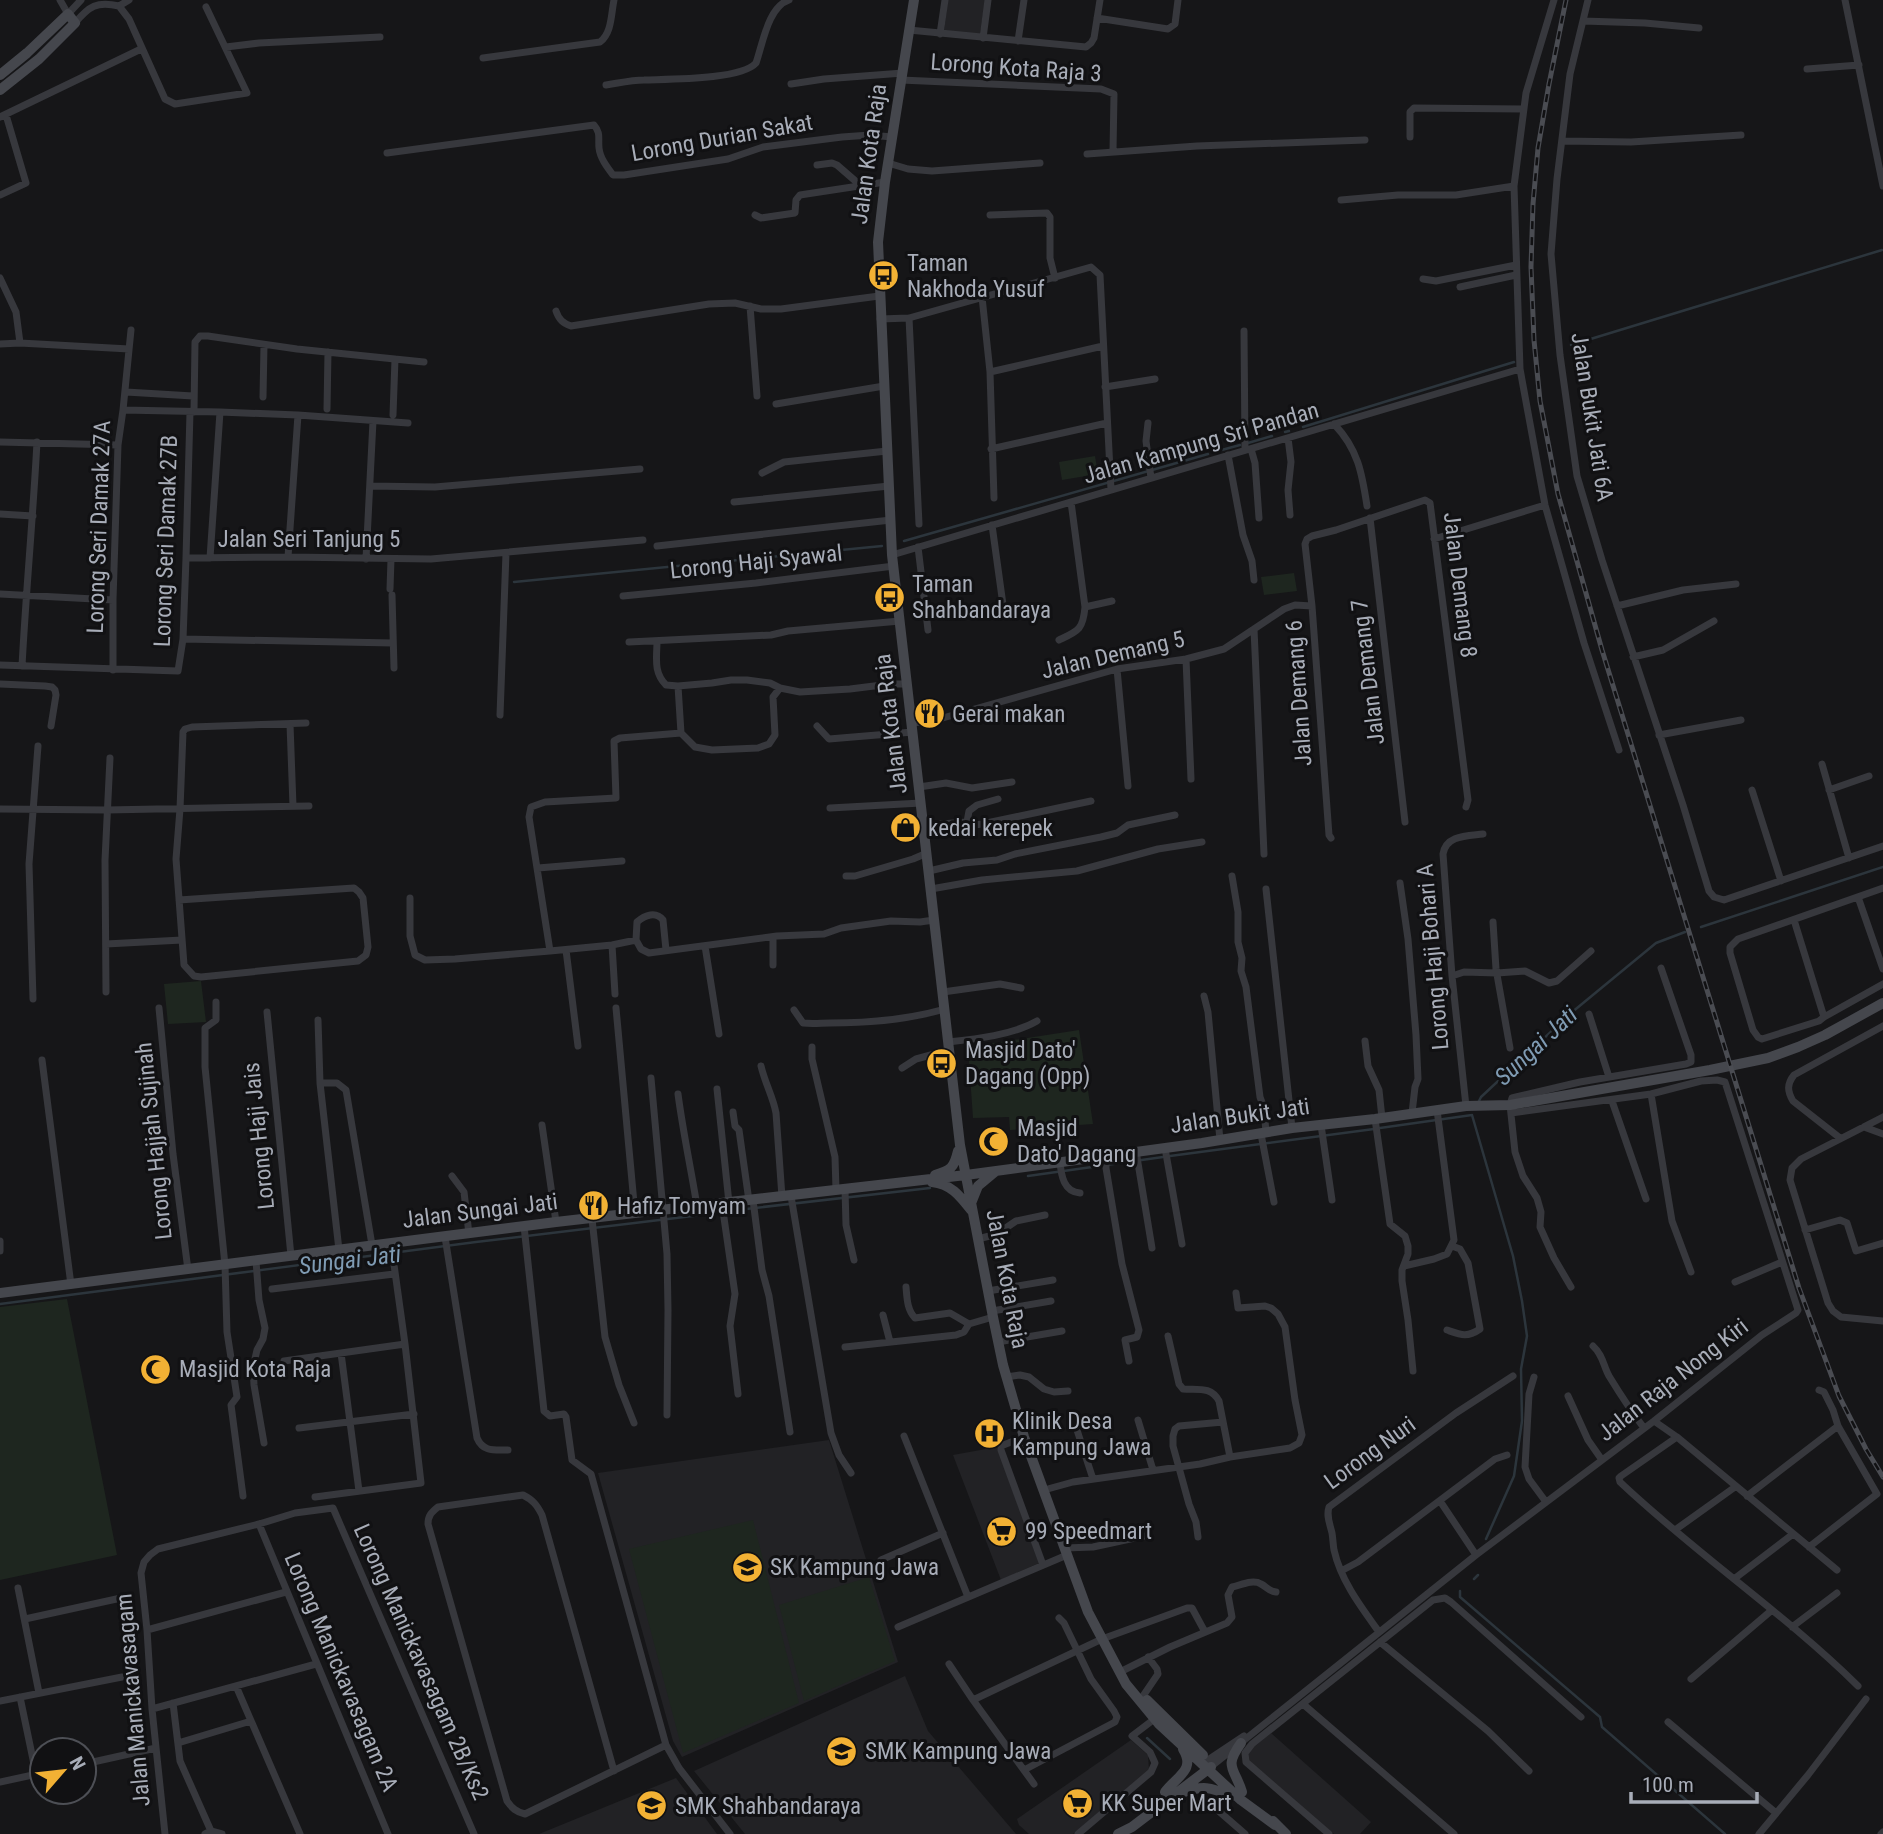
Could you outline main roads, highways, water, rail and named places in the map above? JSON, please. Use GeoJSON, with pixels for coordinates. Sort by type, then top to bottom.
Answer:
{"type":"FeatureCollection","features":[{"type":"Feature","properties":{"kind":"main road","name":"Jalan Kota Raja"},"geometry":{"type":"LineString","coordinates":[[914,0],[878,242],[893,561],[960,1146],[998,1342],[1024,1437],[1088,1612],[1121,1674],[1130,1681],[1158,1716],[1241,1796],[1270,1817],[1286,1834]]}},
{"type":"Feature","properties":{"kind":"main road"},"geometry":{"type":"LineString","coordinates":[[0,75],[71,18],[39,59],[0,90]]}},
{"type":"Feature","properties":{"kind":"main road","name":"Jalan Bukit Jati"},"geometry":{"type":"LineString","coordinates":[[966,1175],[999,1170],[1061,1169],[1166,1153],[1220,1139],[1263,1139],[1292,1128],[1323,1132],[1412,1113],[1438,1113],[1483,1104],[1510,1109],[1768,1058],[1825,1035],[1883,1003]]}},
{"type":"Feature","properties":{"kind":"main road"},"geometry":{"type":"LineString","coordinates":[[921,1181],[953,1166],[960,1146]]}},
{"type":"Feature","properties":{"kind":"main road"},"geometry":{"type":"LineString","coordinates":[[921,1181],[943,1183],[972,1208],[978,1186],[999,1170]]}},
{"type":"Feature","properties":{"kind":"main road","name":"Jalan Sungai Jati"},"geometry":{"type":"LineString","coordinates":[[0,1293],[188,1270],[225,1271],[257,1267],[291,1256],[372,1245],[392,1250],[446,1243],[469,1234],[525,1233],[556,1222],[592,1224],[635,1214],[663,1217],[697,1206],[752,1204],[843,1194],[966,1175]]}},
{"type":"Feature","properties":{"kind":"main road"},"geometry":{"type":"LineString","coordinates":[[1121,1674],[1126,1684],[1158,1716],[1188,1759],[1188,1766],[1168,1795]]}},
{"type":"Feature","properties":{"kind":"main road"},"geometry":{"type":"LineString","coordinates":[[1120,1832],[1128,1821],[1208,1764],[1177,1741]]}},
{"type":"Feature","properties":{"kind":"main road"},"geometry":{"type":"LineString","coordinates":[[1241,1743],[1232,1755],[1231,1765],[1241,1796]]}},
{"type":"Feature","properties":{"kind":"main road"},"geometry":{"type":"LineString","coordinates":[[1168,1795],[1202,1787],[1241,1796]]}},
{"type":"Feature","properties":{"kind":"waterway"},"geometry":{"type":"LineString","coordinates":[[1571,345],[1882,250]]}},
{"type":"Feature","properties":{"kind":"waterway"},"geometry":{"type":"LineString","coordinates":[[1303,427],[1514,362]]}},
{"type":"Feature","properties":{"kind":"waterway"},"geometry":{"type":"LineString","coordinates":[[1285,432],[1289,431]]}},
{"type":"Feature","properties":{"kind":"waterway"},"geometry":{"type":"LineString","coordinates":[[1248,443],[1272,436]]}},
{"type":"Feature","properties":{"kind":"waterway"},"geometry":{"type":"LineString","coordinates":[[1218,451],[1240,445]]}},
{"type":"Feature","properties":{"kind":"waterway"},"geometry":{"type":"LineString","coordinates":[[904,541],[1208,454]]}},
{"type":"Feature","properties":{"kind":"waterway"},"geometry":{"type":"LineString","coordinates":[[514,582],[882,546]]}},
{"type":"Feature","properties":{"kind":"waterway","name":"Sungai Jati"},"geometry":{"type":"LineString","coordinates":[[1701,927],[1883,867]]}},
{"type":"Feature","properties":{"kind":"waterway","name":"Sungai Jati"},"geometry":{"type":"LineString","coordinates":[[1478,1103],[1481,1097],[1571,1013],[1656,943],[1685,932]]}},
{"type":"Feature","properties":{"kind":"waterway"},"geometry":{"type":"LineString","coordinates":[[1472,1115],[1513,1256],[1527,1336],[1521,1369],[1522,1421],[1514,1476],[1486,1539]]}},
{"type":"Feature","properties":{"kind":"waterway","name":"Sungai Jati"},"geometry":{"type":"LineString","coordinates":[[1380,1128],[1472,1115]]}},
{"type":"Feature","properties":{"kind":"waterway","name":"Sungai Jati"},"geometry":{"type":"LineString","coordinates":[[1170,1156],[1374,1129]]}},
{"type":"Feature","properties":{"kind":"waterway","name":"Sungai Jati"},"geometry":{"type":"LineString","coordinates":[[1028,1176],[1163,1157]]}},
{"type":"Feature","properties":{"kind":"waterway","name":"Sungai Jati"},"geometry":{"type":"LineString","coordinates":[[728,1211],[930,1188]]}},
{"type":"Feature","properties":{"kind":"waterway","name":"Sungai Jati"},"geometry":{"type":"LineString","coordinates":[[0,1304],[701,1215]]}},
{"type":"Feature","properties":{"kind":"waterway"},"geometry":{"type":"LineString","coordinates":[[1474,1579],[1478,1575]]}},
{"type":"Feature","properties":{"kind":"waterway"},"geometry":{"type":"LineString","coordinates":[[1460,1591],[1460,1597],[1600,1717],[1602,1727],[1725,1834]]}},
{"type":"Feature","properties":{"kind":"waterway"},"geometry":{"type":"LineString","coordinates":[[1147,1738],[1170,1759]]}},
{"type":"Feature","properties":{"kind":"railway"},"geometry":{"type":"LineString","coordinates":[[1566,0],[1538,148],[1531,267],[1540,401],[1558,494],[1602,650],[1799,1288],[1839,1396],[1883,1477]]}},
{"type":"Feature","properties":{"kind":"place","name":"Taman Nakhoda Yusuf"},"geometry":{"type":"Point","coordinates":[884,276]}},
{"type":"Feature","properties":{"kind":"place","name":"Taman Shahbandaraya"},"geometry":{"type":"Point","coordinates":[889,597]}},
{"type":"Feature","properties":{"kind":"place","name":"Gerai makan"},"geometry":{"type":"Point","coordinates":[929,714]}},
{"type":"Feature","properties":{"kind":"place","name":"kedai kerepek"},"geometry":{"type":"Point","coordinates":[905,828]}},
{"type":"Feature","properties":{"kind":"place","name":"Masjid Dato' Dagang (Opp)"},"geometry":{"type":"Point","coordinates":[942,1063]}},
{"type":"Feature","properties":{"kind":"place","name":"Masjid Dato' Dagang"},"geometry":{"type":"Point","coordinates":[994,1141]}},
{"type":"Feature","properties":{"kind":"place","name":"Hafiz Tomyam"},"geometry":{"type":"Point","coordinates":[594,1206]}},
{"type":"Feature","properties":{"kind":"place","name":"Masjid Kota Raja"},"geometry":{"type":"Point","coordinates":[156,1369]}},
{"type":"Feature","properties":{"kind":"place","name":"Klinik Desa Kampung Jawa"},"geometry":{"type":"Point","coordinates":[989,1434]}},
{"type":"Feature","properties":{"kind":"place","name":"99 Speedmart"},"geometry":{"type":"Point","coordinates":[1002,1531]}},
{"type":"Feature","properties":{"kind":"place","name":"SK Kampung Jawa"},"geometry":{"type":"Point","coordinates":[747,1567]}},
{"type":"Feature","properties":{"kind":"place","name":"SMK Kampung Jawa"},"geometry":{"type":"Point","coordinates":[842,1751]}},
{"type":"Feature","properties":{"kind":"place","name":"KK Super Mart"},"geometry":{"type":"Point","coordinates":[1078,1803]}},
{"type":"Feature","properties":{"kind":"place","name":"SMK Shahbandaraya"},"geometry":{"type":"Point","coordinates":[652,1806]}}]}
